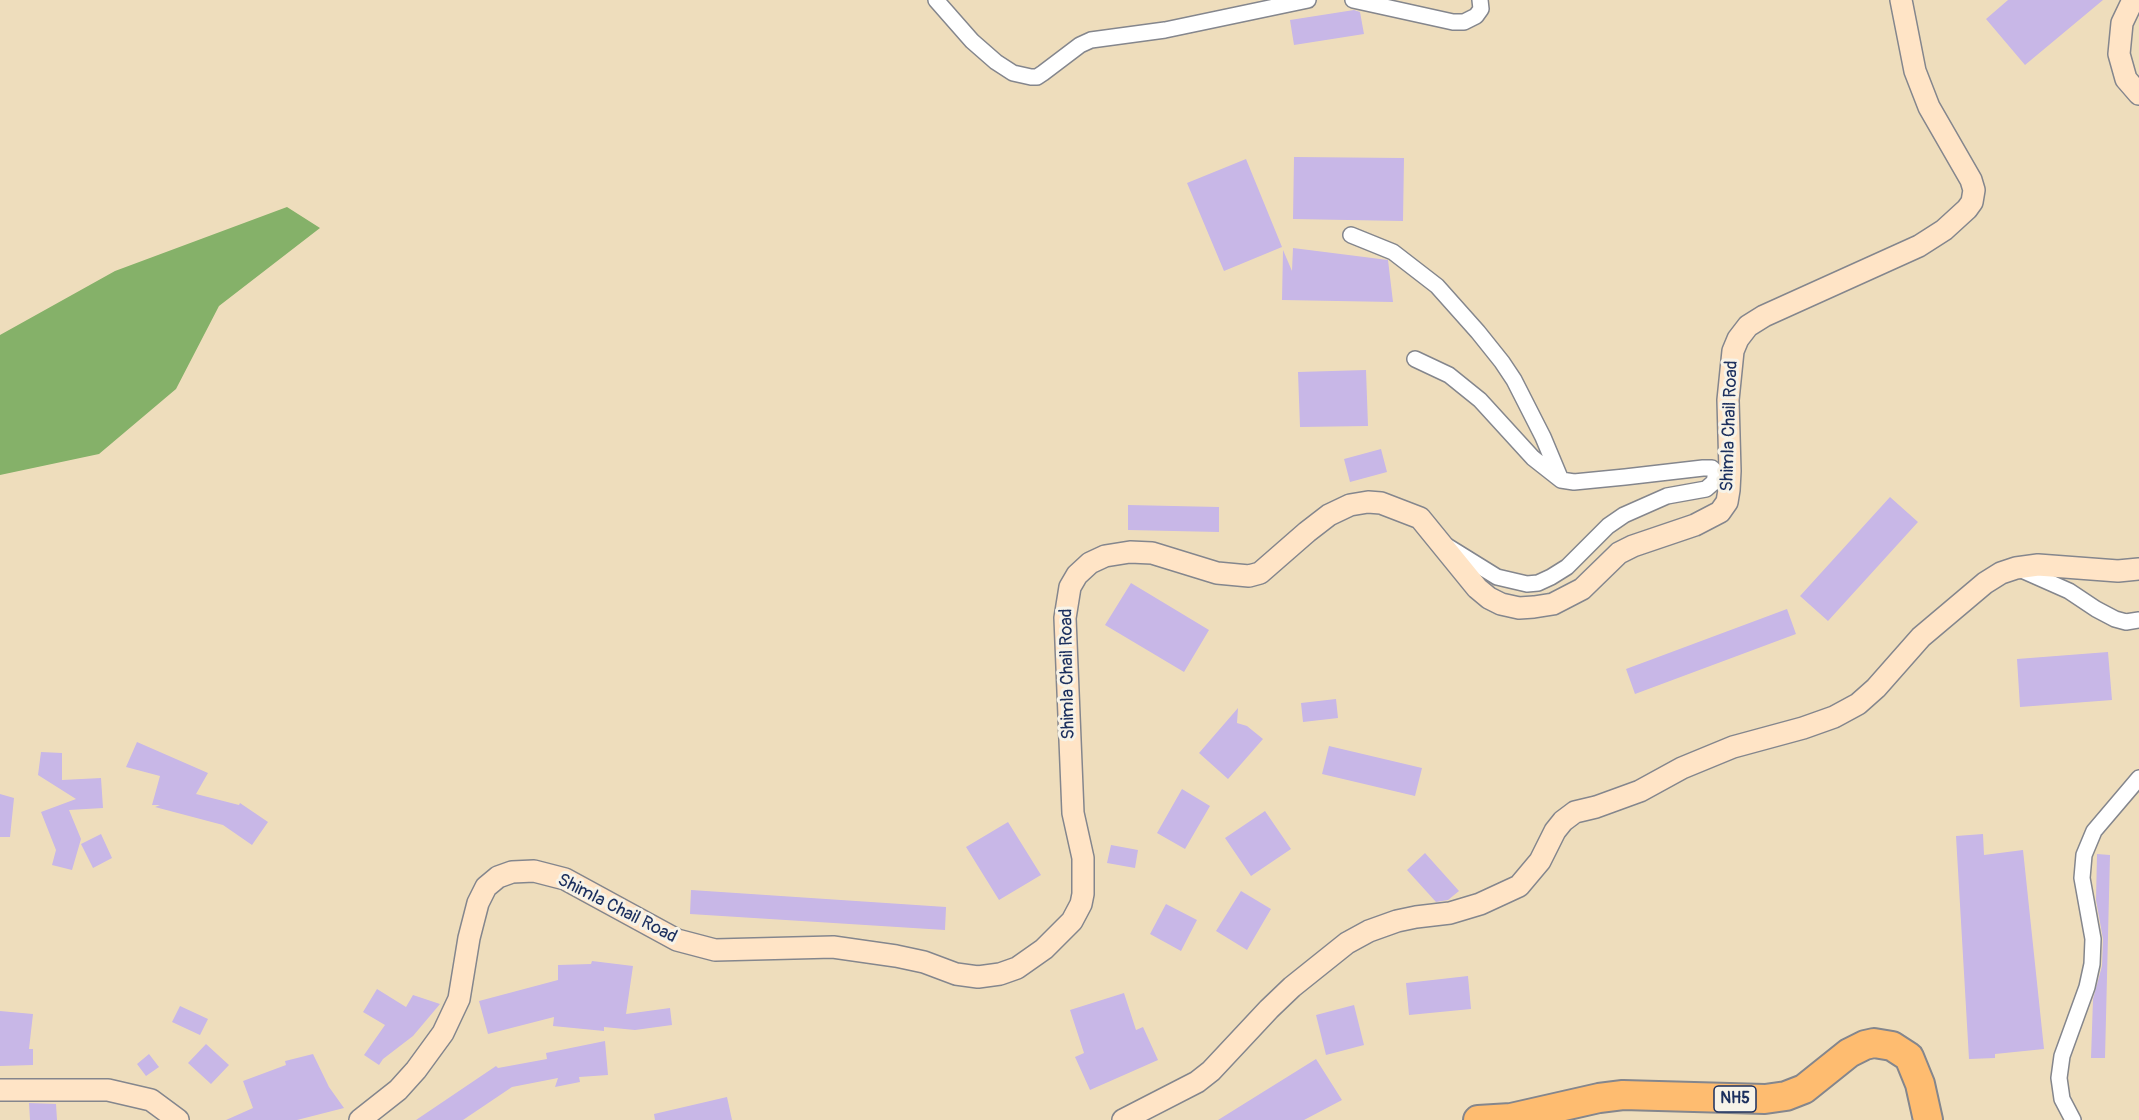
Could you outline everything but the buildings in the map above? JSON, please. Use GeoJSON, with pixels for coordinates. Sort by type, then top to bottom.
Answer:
{"type":"FeatureCollection","features":[{"type":"Feature","properties":{"kind":"highway","name":"NH5"},"geometry":{"type":"LineString","coordinates":[[1478,1120],[1533,1114],[1599,1098],[1623,1095],[1754,1099],[1786,1096],[1804,1089],[1849,1053],[1874,1043],[1892,1046],[1909,1058],[1920,1084],[1928,1120]]}},
{"type":"Feature","properties":{"kind":"main road","name":"Shimla Chail Road"},"geometry":{"type":"LineString","coordinates":[[360,1120],[398,1090],[443,1033],[459,999],[469,938],[478,903],[486,887],[498,877],[512,872],[534,871],[565,879],[677,940],[715,950],[833,947],[897,956],[924,962],[956,974],[978,977],[1000,974],[1017,968],[1044,949],[1072,921],[1082,904],[1083,858],[1073,813],[1065,618],[1070,587],[1077,575],[1090,562],[1130,552],[1152,553],[1217,573],[1249,576],[1260,573],[1329,515],[1350,505],[1368,502],[1381,503],[1420,518],[1477,588],[1489,598],[1501,604],[1519,608],[1534,608],[1552,604],[1582,589],[1626,550],[1695,525],[1720,512],[1727,502],[1729,490],[1728,400],[1733,351],[1738,339],[1749,326],[1764,316],[1919,246],[1944,230],[1972,202],[1974,190],[1971,180],[1929,107],[1915,71],[1901,0]]}},
{"type":"Feature","properties":{"kind":"main road"},"geometry":{"type":"LineString","coordinates":[[2133,0],[2122,23],[2119,54],[2126,79],[2139,94]]}},
{"type":"Feature","properties":{"kind":"main road"},"geometry":{"type":"LineString","coordinates":[[1123,1120],[1197,1082],[1211,1071],[1292,987],[1347,943],[1369,931],[1397,921],[1450,913],[1480,904],[1519,886],[1540,861],[1555,831],[1575,812],[1640,791],[1682,768],[1733,747],[1803,728],[1834,717],[1858,704],[1876,688],[1921,637],[2001,573],[2038,565],[2118,571],[2139,569]]}},
{"type":"Feature","properties":{"kind":"main road"},"geometry":{"type":"LineString","coordinates":[[0,1090],[108,1090],[129,1093],[151,1100],[178,1120]]}},
{"type":"Feature","properties":{"kind":"street"},"geometry":{"type":"LineString","coordinates":[[936,0],[972,41],[996,62],[1013,73],[1031,77],[1043,74],[1080,45],[1090,40],[1165,30],[1308,0]]}},
{"type":"Feature","properties":{"kind":"street"},"geometry":{"type":"LineString","coordinates":[[1353,0],[1453,22],[1464,22],[1476,16],[1481,9],[1480,0]]}},
{"type":"Feature","properties":{"kind":"street"},"geometry":{"type":"LineString","coordinates":[[1351,235],[1393,252],[1437,286],[1478,332],[1503,362],[1514,380],[1543,437],[1561,480]]}},
{"type":"Feature","properties":{"kind":"street"},"geometry":{"type":"LineString","coordinates":[[1415,359],[1449,375],[1480,400],[1533,458],[1561,480],[1574,482],[1702,468],[1712,468],[1716,472],[1714,482],[1703,490],[1668,496],[1624,515],[1608,526],[1567,567],[1551,578],[1538,583],[1527,584],[1497,577],[1442,543]]}},
{"type":"Feature","properties":{"kind":"street"},"geometry":{"type":"LineString","coordinates":[[2016,568],[2069,591],[2115,619],[2126,622],[2139,620]]}},
{"type":"Feature","properties":{"kind":"street"},"geometry":{"type":"LineString","coordinates":[[2073,1120],[2062,1099],[2059,1078],[2062,1056],[2087,987],[2092,964],[2093,939],[2082,878],[2084,855],[2094,831],[2139,778]]}},
{"type":"Feature","properties":{"kind":"green space"},"geometry":{"type":"Polygon","coordinates":[[[287,207],[320,228],[219,306],[176,389],[99,454],[0,475],[0,335],[115,271],[287,207]]]}}]}
